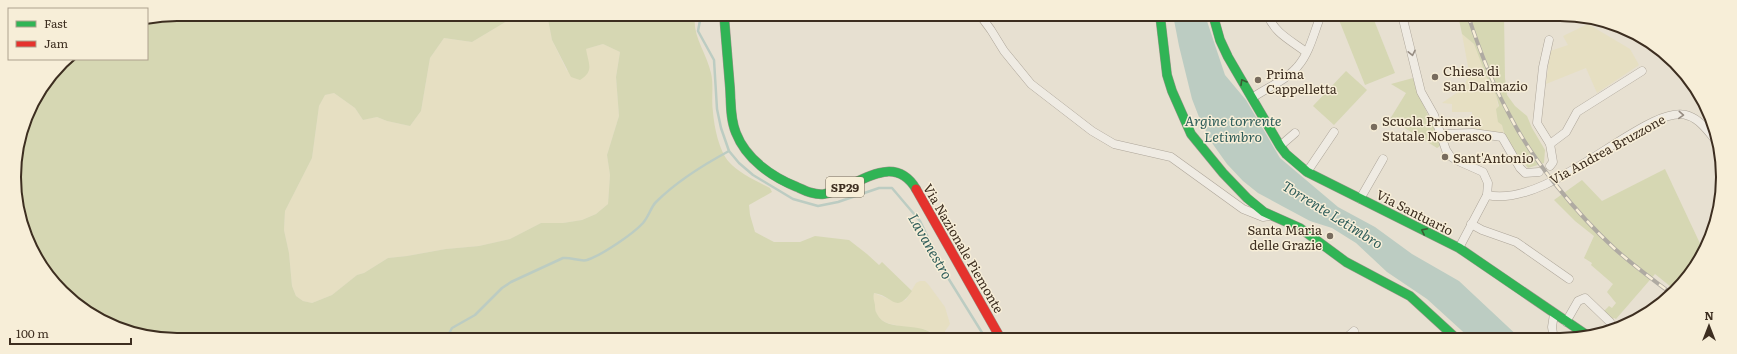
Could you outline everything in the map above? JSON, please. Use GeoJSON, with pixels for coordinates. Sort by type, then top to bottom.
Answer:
{"type":"FeatureCollection","features":[{"type":"Feature","properties":{"kind":"main road","name":"Via Nazionale Piemonte"},"geometry":{"type":"LineString","coordinates":[[725,21],[734,132],[747,153],[754,161],[783,181],[806,191],[820,194],[833,191],[880,173],[890,172],[902,174],[908,178],[921,197],[998,333]]}},
{"type":"Feature","properties":{"kind":"main road"},"geometry":{"type":"LineString","coordinates":[[1161,21],[1167,75],[1177,106],[1191,134],[1204,151],[1247,198],[1270,216],[1300,228],[1346,262],[1410,296],[1450,333]]}},
{"type":"Feature","properties":{"kind":"main road","name":"Via Santuario"},"geometry":{"type":"LineString","coordinates":[[1215,21],[1220,40],[1280,146],[1286,154],[1307,172],[1459,248],[1581,332]]}},
{"type":"Feature","properties":{"kind":"street"},"geometry":{"type":"LineString","coordinates":[[985,21],[1004,51],[1031,84],[1092,131],[1114,144],[1171,157],[1244,209],[1263,217],[1270,216]]}},
{"type":"Feature","properties":{"kind":"street"},"geometry":{"type":"LineString","coordinates":[[1270,21],[1282,36],[1293,41],[1306,52]]}},
{"type":"Feature","properties":{"kind":"street"},"geometry":{"type":"LineString","coordinates":[[1252,98],[1282,79],[1298,66],[1306,52],[1319,21]]}},
{"type":"Feature","properties":{"kind":"street"},"geometry":{"type":"LineString","coordinates":[[1403,21],[1421,92],[1434,115],[1440,134],[1450,156],[1483,172],[1488,184],[1487,195],[1459,248]]}},
{"type":"Feature","properties":{"kind":"street"},"geometry":{"type":"LineString","coordinates":[[1549,40],[1543,68],[1537,123],[1550,144],[1553,162],[1550,166]]}},
{"type":"Feature","properties":{"kind":"street"},"geometry":{"type":"LineString","coordinates":[[1550,144],[1566,132],[1577,112],[1642,71]]}},
{"type":"Feature","properties":{"kind":"street","name":"Via Andrea Bruzzone"},"geometry":{"type":"LineString","coordinates":[[1487,195],[1508,197],[1526,192],[1574,171],[1647,124],[1670,114],[1684,114],[1690,116],[1710,135]]}},
{"type":"Feature","properties":{"kind":"street"},"geometry":{"type":"LineString","coordinates":[[1307,172],[1334,132]]}},
{"type":"Feature","properties":{"kind":"street"},"geometry":{"type":"LineString","coordinates":[[1280,146],[1295,133]]}},
{"type":"Feature","properties":{"kind":"street"},"geometry":{"type":"LineString","coordinates":[[1440,134],[1473,133],[1502,137],[1520,168],[1525,173],[1539,172]]}},
{"type":"Feature","properties":{"kind":"street","name":"Via Santuario"},"geometry":{"type":"LineString","coordinates":[[1360,198],[1383,159]]}},
{"type":"Feature","properties":{"kind":"street"},"geometry":{"type":"LineString","coordinates":[[1471,224],[1482,230],[1516,242],[1569,279]]}},
{"type":"Feature","properties":{"kind":"street"},"geometry":{"type":"LineString","coordinates":[[1566,322],[1578,301],[1585,298],[1610,322]]}},
{"type":"Feature","properties":{"kind":"street"},"geometry":{"type":"LineString","coordinates":[[1553,333],[1552,327],[1554,314]]}},
{"type":"Feature","properties":{"kind":"shaded area"},"geometry":{"type":"Polygon","coordinates":[[[507,21],[548,21],[552,40],[567,71],[586,49],[603,44],[620,52],[616,77],[619,116],[607,155],[610,175],[608,204],[596,214],[582,220],[563,223],[541,223],[510,239],[479,246],[446,249],[388,258],[364,273],[357,275],[332,295],[312,303],[303,301],[296,296],[292,286],[289,253],[284,230],[285,211],[312,158],[319,106],[325,95],[334,93],[355,108],[363,120],[377,117],[387,121],[410,126],[421,111],[430,58],[444,38],[472,42],[507,21]]]}},
{"type":"Feature","properties":{"kind":"shaded area"},"geometry":{"type":"Polygon","coordinates":[[[1588,24],[1630,49],[1639,65],[1597,93],[1586,68],[1546,84],[1550,51],[1568,45],[1563,36],[1588,24]]]}},
{"type":"Feature","properties":{"kind":"shaded area"},"geometry":{"type":"Polygon","coordinates":[[[1462,34],[1474,44],[1490,85],[1496,95],[1504,135],[1473,130],[1472,112],[1452,112],[1452,104],[1442,103],[1464,88],[1469,72],[1462,34]]]}},
{"type":"Feature","properties":{"kind":"shaded area"},"geometry":{"type":"Polygon","coordinates":[[[925,281],[945,307],[950,324],[945,333],[932,333],[927,330],[887,323],[880,319],[876,313],[873,301],[874,293],[896,302],[906,300],[916,283],[925,281]]]}},
{"type":"Feature","properties":{"kind":"green space"},"geometry":{"type":"Polygon","coordinates":[[[167,21],[507,21],[472,42],[444,38],[430,58],[421,111],[410,126],[387,121],[377,117],[363,120],[355,108],[334,93],[325,95],[319,106],[312,158],[285,211],[284,230],[289,253],[292,286],[296,296],[303,301],[312,303],[332,295],[357,275],[364,273],[388,258],[446,249],[479,246],[510,239],[541,223],[563,223],[582,220],[596,214],[608,204],[610,175],[607,155],[619,116],[616,77],[620,52],[603,44],[586,49],[589,66],[588,73],[580,80],[571,77],[552,40],[548,21],[695,21],[697,37],[711,73],[714,118],[722,152],[729,162],[738,170],[770,188],[772,192],[749,205],[755,232],[774,242],[800,242],[815,236],[849,240],[879,265],[882,262],[912,291],[902,302],[898,303],[874,293],[875,311],[882,320],[897,326],[924,329],[931,333],[167,333],[137,328],[108,317],[90,307],[60,280],[47,264],[29,227],[22,197],[21,167],[26,137],[37,108],[47,90],[74,60],[148,60],[148,24],[167,21]]]}},
{"type":"Feature","properties":{"kind":"green space"},"geometry":{"type":"Polygon","coordinates":[[[1339,21],[1374,21],[1395,73],[1365,85],[1339,21]]]}},
{"type":"Feature","properties":{"kind":"green space"},"geometry":{"type":"Polygon","coordinates":[[[1459,21],[1504,21],[1505,78],[1507,95],[1515,106],[1527,116],[1545,150],[1544,163],[1528,168],[1509,143],[1502,125],[1498,122],[1496,109],[1499,106],[1496,95],[1490,86],[1474,44],[1462,34],[1459,21]]]}},
{"type":"Feature","properties":{"kind":"green space"},"geometry":{"type":"Polygon","coordinates":[[[1346,71],[1367,90],[1334,125],[1313,106],[1346,71]]]}},
{"type":"Feature","properties":{"kind":"green space"},"geometry":{"type":"Polygon","coordinates":[[[1413,78],[1418,93],[1439,139],[1440,146],[1437,148],[1390,119],[1406,93],[1391,84],[1413,78]]]}},
{"type":"Feature","properties":{"kind":"green space"},"geometry":{"type":"Polygon","coordinates":[[[1665,169],[1701,245],[1690,264],[1670,287],[1655,274],[1616,319],[1614,318],[1611,321],[1602,313],[1609,306],[1612,308],[1616,303],[1607,292],[1613,284],[1591,265],[1592,263],[1584,258],[1594,236],[1575,221],[1554,200],[1582,180],[1602,201],[1665,169]]]}},
{"type":"Feature","properties":{"kind":"water","name":"Argine torrente Letimbro"},"geometry":{"type":"Polygon","coordinates":[[[1174,21],[1207,21],[1225,75],[1246,100],[1280,158],[1338,207],[1375,227],[1412,254],[1459,281],[1515,333],[1464,333],[1427,299],[1387,272],[1356,243],[1332,228],[1310,221],[1258,193],[1243,181],[1227,164],[1212,143],[1199,117],[1192,99],[1174,21]]]}},
{"type":"Feature","properties":{"kind":"waterway","name":"Lavanestro"},"geometry":{"type":"LineString","coordinates":[[700,21],[698,31],[714,60],[717,109],[721,128],[729,151],[739,163],[753,175],[793,199],[818,206],[838,202],[879,188],[892,188],[920,221],[945,273],[982,333]]}},
{"type":"Feature","properties":{"kind":"waterway"},"geometry":{"type":"LineString","coordinates":[[449,333],[452,328],[475,315],[502,288],[511,282],[563,258],[587,260],[601,254],[617,244],[643,223],[654,204],[664,194],[681,180],[729,151]]}},
{"type":"Feature","properties":{"kind":"railway"},"geometry":{"type":"LineString","coordinates":[[1470,21],[1487,67],[1504,104],[1531,151],[1557,187],[1586,220],[1615,249],[1667,290]]}},
{"type":"Feature","properties":{"kind":"traffic: fast"},"geometry":{"type":"LineString","coordinates":[[724,21],[733,122],[740,142],[753,159],[778,178],[817,194],[836,191],[872,175],[884,172],[896,172],[906,178],[916,189]]}},
{"type":"Feature","properties":{"kind":"traffic: fast"},"geometry":{"type":"LineString","coordinates":[[1161,21],[1167,75],[1172,91],[1191,134],[1223,173],[1247,198],[1264,212],[1300,228],[1346,262],[1410,296],[1450,333]]}},
{"type":"Feature","properties":{"kind":"traffic: fast"},"geometry":{"type":"LineString","coordinates":[[1215,21],[1220,40],[1228,57],[1280,146],[1286,154],[1307,172],[1459,248],[1582,332]]}},
{"type":"Feature","properties":{"kind":"traffic: jam"},"geometry":{"type":"LineString","coordinates":[[916,189],[998,333]]}},
{"type":"Feature","properties":{"kind":"place","name":"Chiesa di San Dalmazio"},"geometry":{"type":"Point","coordinates":[1435,77]}},
{"type":"Feature","properties":{"kind":"place","name":"Prima Cappelletta"},"geometry":{"type":"Point","coordinates":[1258,80]}},
{"type":"Feature","properties":{"kind":"place","name":"Scuola Primaria Statale Noberasco"},"geometry":{"type":"Point","coordinates":[1374,127]}},
{"type":"Feature","properties":{"kind":"place","name":"Sant'Antonio"},"geometry":{"type":"Point","coordinates":[1445,157]}},
{"type":"Feature","properties":{"kind":"place","name":"Santa Maria delle Grazie"},"geometry":{"type":"Point","coordinates":[1330,236]}},
{"type":"Feature","properties":{"kind":"water label","name":"Torrente Letimbro"},"geometry":{"type":"Point","coordinates":[1333,214]}}]}
